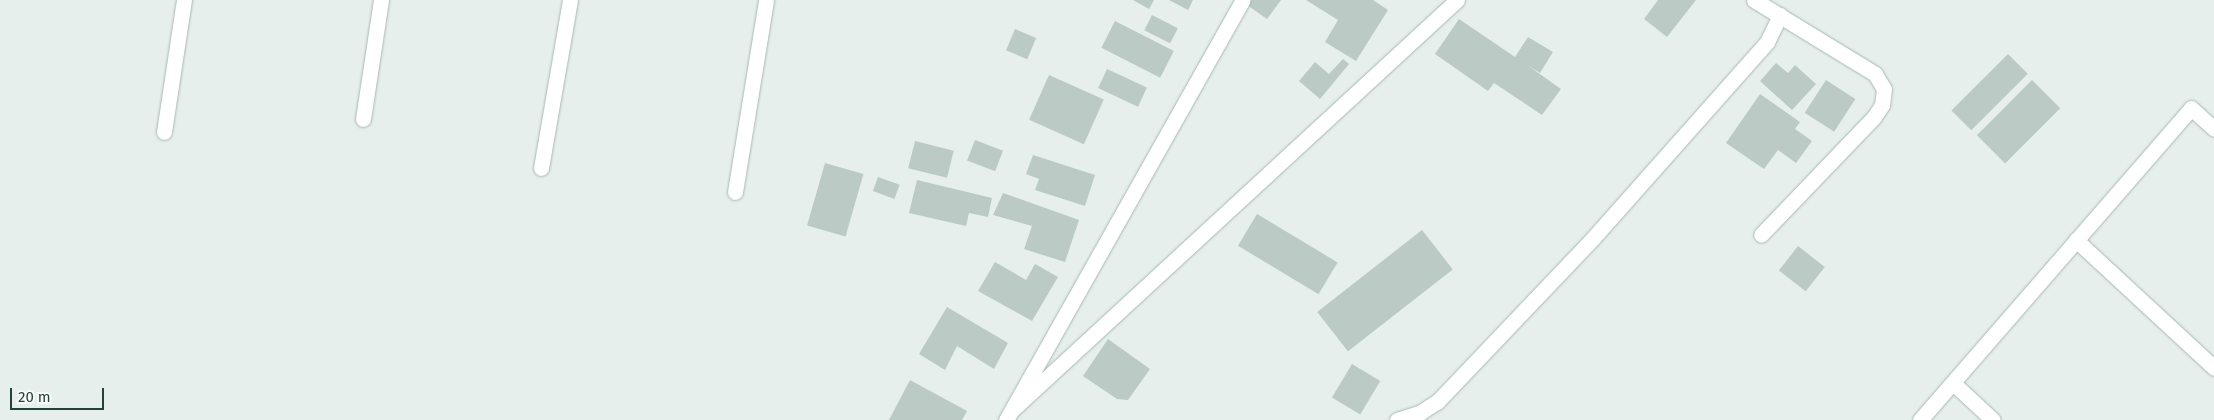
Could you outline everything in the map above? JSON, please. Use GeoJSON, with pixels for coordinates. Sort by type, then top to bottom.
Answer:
{"type":"FeatureCollection","features":[{"type":"Feature","properties":{"kind":"street"},"geometry":{"type":"LineString","coordinates":[[164,132],[184,0]]}},
{"type":"Feature","properties":{"kind":"street"},"geometry":{"type":"LineString","coordinates":[[363,118],[381,0]]}},
{"type":"Feature","properties":{"kind":"street"},"geometry":{"type":"LineString","coordinates":[[541,168],[570,0]]}},
{"type":"Feature","properties":{"kind":"street"},"geometry":{"type":"LineString","coordinates":[[735,192],[766,0]]}},
{"type":"Feature","properties":{"kind":"street"},"geometry":{"type":"LineString","coordinates":[[1009,415],[1243,0]]}},
{"type":"Feature","properties":{"kind":"street"},"geometry":{"type":"LineString","coordinates":[[1009,415],[1457,0]]}},
{"type":"Feature","properties":{"kind":"street"},"geometry":{"type":"LineString","coordinates":[[1754,0],[1875,74],[1884,89],[1882,105],[1874,117],[1761,236]]}},
{"type":"Feature","properties":{"kind":"street"},"geometry":{"type":"LineString","coordinates":[[1397,420],[1421,412],[1438,401],[1594,237],[1766,42],[1780,16]]}},
{"type":"Feature","properties":{"kind":"street"},"geometry":{"type":"LineString","coordinates":[[1920,420],[2191,108],[2214,129]]}},
{"type":"Feature","properties":{"kind":"street"},"geometry":{"type":"LineString","coordinates":[[2076,240],[2214,368]]}},
{"type":"Feature","properties":{"kind":"street"},"geometry":{"type":"LineString","coordinates":[[1953,383],[1993,420]]}},
{"type":"Feature","properties":{"kind":"building"},"geometry":{"type":"Polygon","coordinates":[[[1133,0],[1154,0],[1149,9],[1133,0]]]}},
{"type":"Feature","properties":{"kind":"building"},"geometry":{"type":"Polygon","coordinates":[[[1169,0],[1193,0],[1188,10],[1169,0]]]}},
{"type":"Feature","properties":{"kind":"building"},"geometry":{"type":"Polygon","coordinates":[[[1240,0],[1281,0],[1267,19],[1240,0]]]}},
{"type":"Feature","properties":{"kind":"building"},"geometry":{"type":"Polygon","coordinates":[[[1306,0],[1373,0],[1388,10],[1356,61],[1325,42],[1338,20],[1306,0]]]}},
{"type":"Feature","properties":{"kind":"building"},"geometry":{"type":"Polygon","coordinates":[[[1658,0],[1696,0],[1667,37],[1644,19],[1658,0]]]}},
{"type":"Feature","properties":{"kind":"building"},"geometry":{"type":"Polygon","coordinates":[[[1152,15],[1178,28],[1170,43],[1144,30],[1152,15]]]}},
{"type":"Feature","properties":{"kind":"building"},"geometry":{"type":"Polygon","coordinates":[[[1459,19],[1515,57],[1528,37],[1553,52],[1540,73],[1527,65],[1561,89],[1542,115],[1494,83],[1488,91],[1435,54],[1459,19]]]}},
{"type":"Feature","properties":{"kind":"building"},"geometry":{"type":"Polygon","coordinates":[[[1115,21],[1174,51],[1160,78],[1101,48],[1115,21]]]}},
{"type":"Feature","properties":{"kind":"building"},"geometry":{"type":"Polygon","coordinates":[[[1015,29],[1036,38],[1027,59],[1006,50],[1015,29]]]}},
{"type":"Feature","properties":{"kind":"building"},"geometry":{"type":"Polygon","coordinates":[[[2008,54],[2028,74],[1971,130],[1951,111],[2008,54]]]}},
{"type":"Feature","properties":{"kind":"building"},"geometry":{"type":"Polygon","coordinates":[[[1343,59],[1349,64],[1320,99],[1299,81],[1315,62],[1329,74],[1343,59]]]}},
{"type":"Feature","properties":{"kind":"building"},"geometry":{"type":"Polygon","coordinates":[[[1776,63],[1788,73],[1795,65],[1816,84],[1792,110],[1760,81],[1776,63]]]}},
{"type":"Feature","properties":{"kind":"building"},"geometry":{"type":"Polygon","coordinates":[[[1107,69],[1147,88],[1138,107],[1098,88],[1107,69]]]}},
{"type":"Feature","properties":{"kind":"building"},"geometry":{"type":"Polygon","coordinates":[[[1049,75],[1104,99],[1084,144],[1029,120],[1049,75]]]}},
{"type":"Feature","properties":{"kind":"building"},"geometry":{"type":"Polygon","coordinates":[[[1826,80],[1855,99],[1834,132],[1805,113],[1826,80]]]}},
{"type":"Feature","properties":{"kind":"building"},"geometry":{"type":"Polygon","coordinates":[[[2032,80],[2060,108],[2005,163],[1977,135],[2032,80]]]}},
{"type":"Feature","properties":{"kind":"building"},"geometry":{"type":"Polygon","coordinates":[[[1760,94],[1800,122],[1795,129],[1812,141],[1796,163],[1778,150],[1764,169],[1726,143],[1760,94]]]}},
{"type":"Feature","properties":{"kind":"building"},"geometry":{"type":"Polygon","coordinates":[[[975,140],[1003,151],[995,171],[967,161],[975,140]]]}},
{"type":"Feature","properties":{"kind":"building"},"geometry":{"type":"Polygon","coordinates":[[[915,141],[954,151],[947,178],[908,168],[915,141]]]}},
{"type":"Feature","properties":{"kind":"building"},"geometry":{"type":"Polygon","coordinates":[[[1033,155],[1095,175],[1085,206],[1035,190],[1039,179],[1026,174],[1033,155]]]}},
{"type":"Feature","properties":{"kind":"building"},"geometry":{"type":"Polygon","coordinates":[[[825,163],[863,174],[846,237],[807,225],[825,163]]]}},
{"type":"Feature","properties":{"kind":"building"},"geometry":{"type":"Polygon","coordinates":[[[878,177],[900,185],[894,199],[873,191],[878,177]]]}},
{"type":"Feature","properties":{"kind":"building"},"geometry":{"type":"Polygon","coordinates":[[[917,180],[992,198],[988,217],[969,213],[966,226],[909,213],[917,180]]]}},
{"type":"Feature","properties":{"kind":"building"},"geometry":{"type":"Polygon","coordinates":[[[1003,193],[1079,220],[1065,262],[1024,249],[1032,226],[993,215],[1003,193]]]}},
{"type":"Feature","properties":{"kind":"building"},"geometry":{"type":"Polygon","coordinates":[[[1257,214],[1338,262],[1319,294],[1238,246],[1257,214]]]}},
{"type":"Feature","properties":{"kind":"building"},"geometry":{"type":"Polygon","coordinates":[[[1422,230],[1453,269],[1348,351],[1317,312],[1422,230]]]}},
{"type":"Feature","properties":{"kind":"building"},"geometry":{"type":"Polygon","coordinates":[[[1798,246],[1825,267],[1806,291],[1779,270],[1798,246]]]}},
{"type":"Feature","properties":{"kind":"building"},"geometry":{"type":"Polygon","coordinates":[[[995,262],[1026,280],[1035,264],[1058,277],[1032,321],[978,291],[995,262]]]}},
{"type":"Feature","properties":{"kind":"building"},"geometry":{"type":"Polygon","coordinates":[[[947,307],[1008,343],[994,369],[957,346],[945,370],[919,354],[947,307]]]}},
{"type":"Feature","properties":{"kind":"building"},"geometry":{"type":"Polygon","coordinates":[[[1108,339],[1150,369],[1128,400],[1117,399],[1083,376],[1108,339]]]}},
{"type":"Feature","properties":{"kind":"building"},"geometry":{"type":"Polygon","coordinates":[[[1352,364],[1380,381],[1360,414],[1332,397],[1352,364]]]}},
{"type":"Feature","properties":{"kind":"building"},"geometry":{"type":"Polygon","coordinates":[[[910,380],[967,411],[962,420],[889,420],[910,380]]]}}]}
